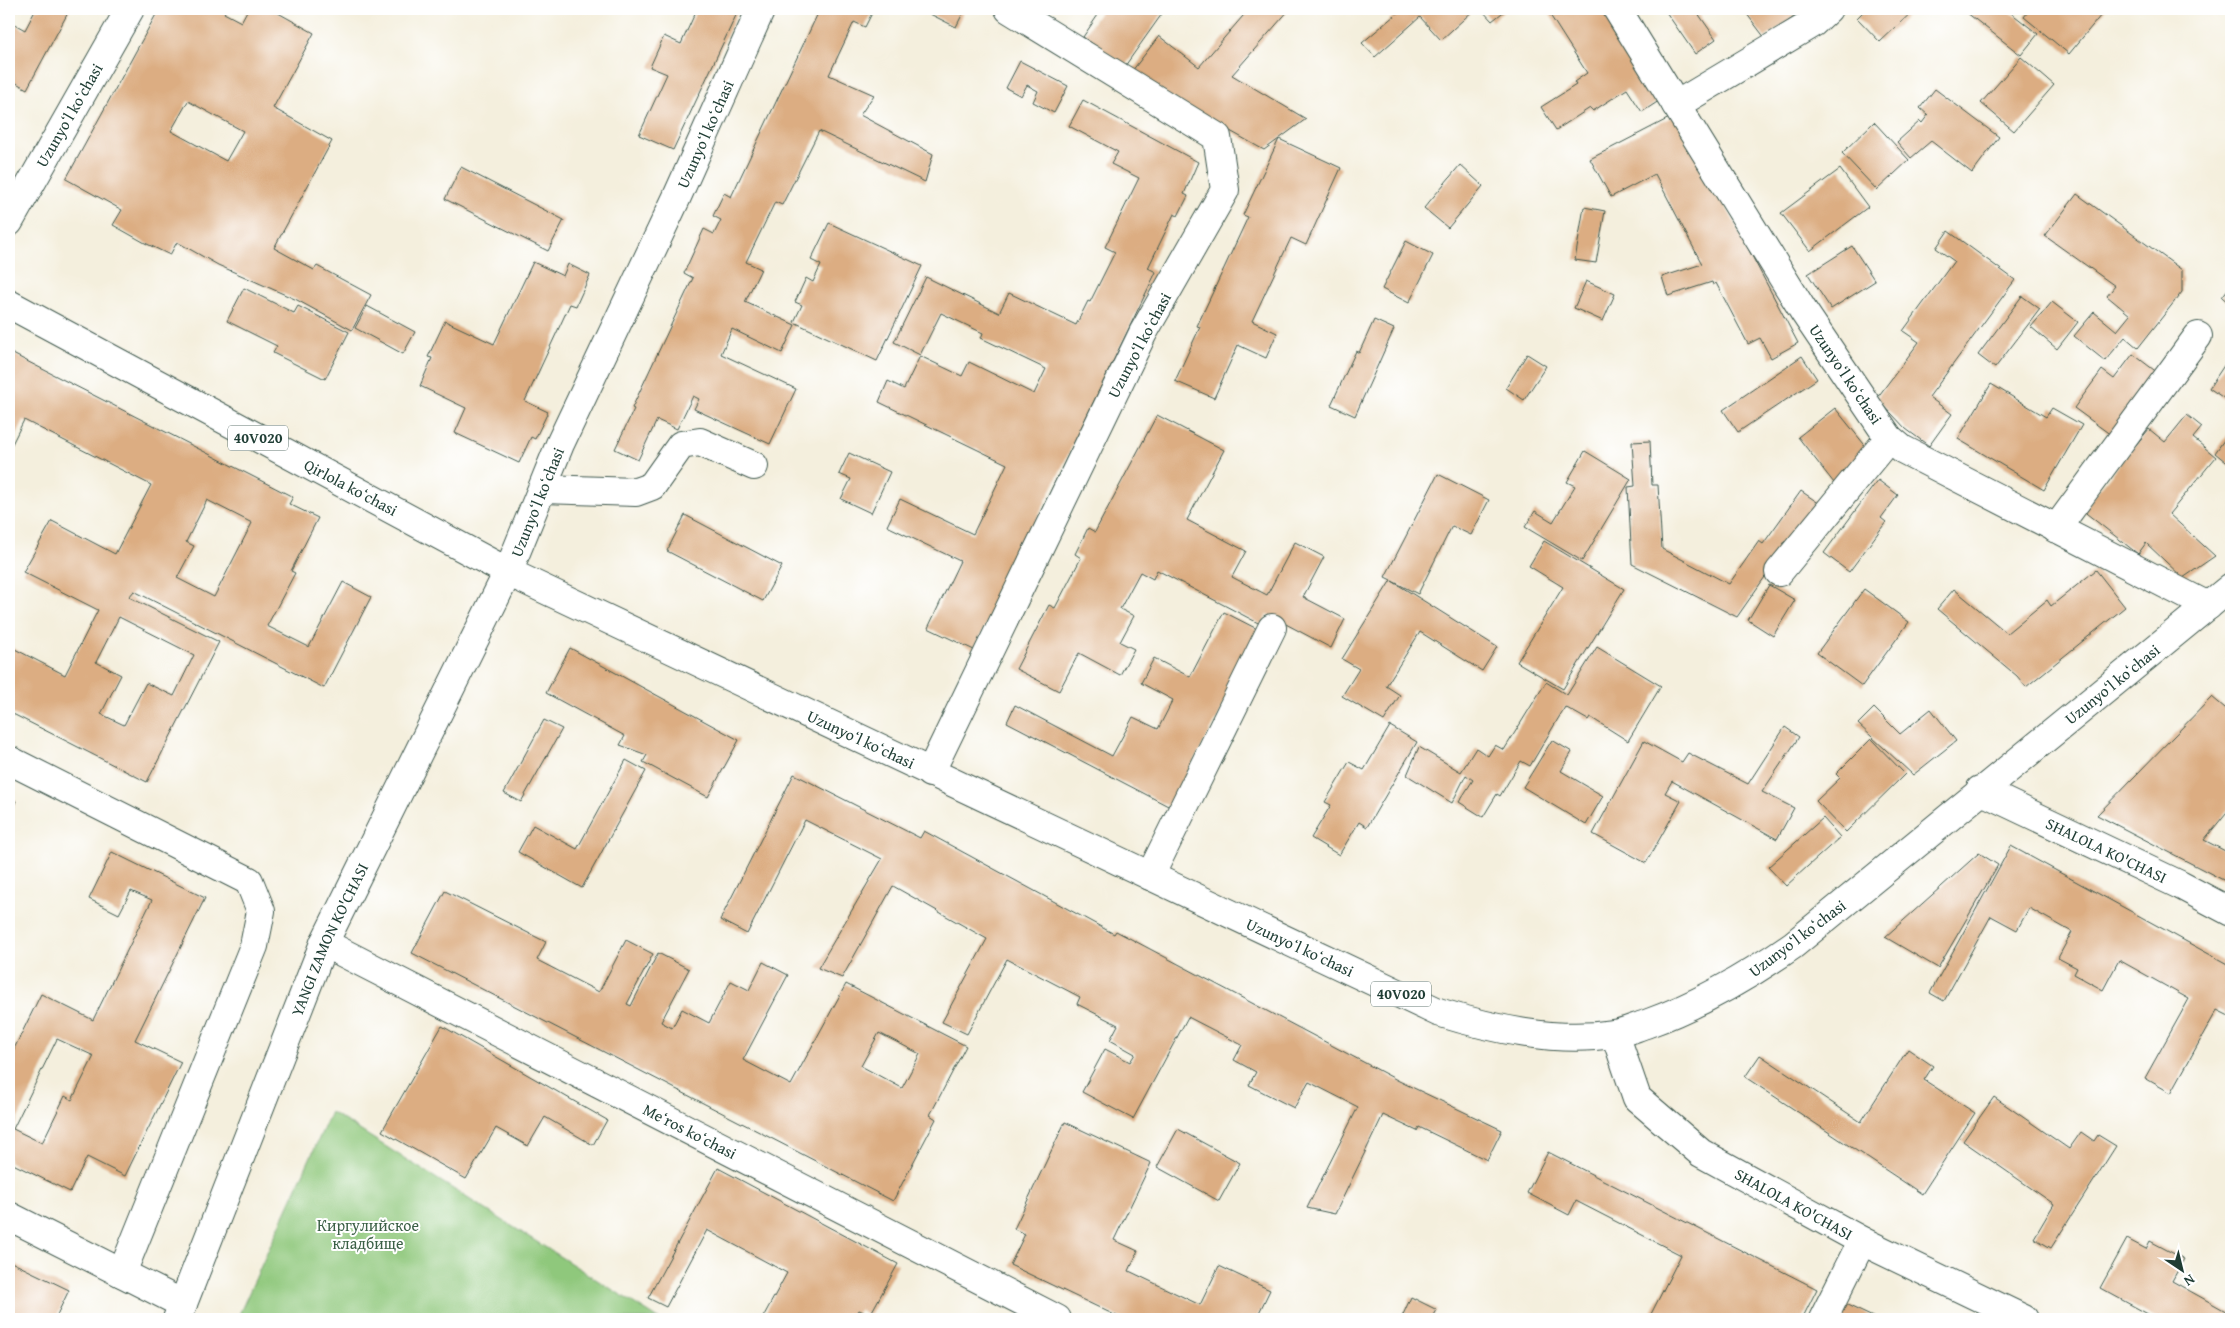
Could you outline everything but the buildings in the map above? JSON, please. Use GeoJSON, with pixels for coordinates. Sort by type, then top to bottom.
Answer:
{"type":"FeatureCollection","features":[{"type":"Feature","properties":{"kind":"street","name":"Uzunyoʻl koʻchasi"},"geometry":{"type":"LineString","coordinates":[[9,222],[130,9]]}},
{"type":"Feature","properties":{"kind":"street","name":"Uzunyoʻl koʻchasi"},"geometry":{"type":"LineString","coordinates":[[761,9],[676,199],[560,444],[508,572],[1438,1012],[1479,1024],[1526,1033],[1571,1037],[1615,1034],[1671,1014],[1752,974],[1793,945],[1980,790],[2231,587]]}},
{"type":"Feature","properties":{"kind":"street","name":"Uzunyoʻl koʻchasi"},"geometry":{"type":"LineString","coordinates":[[930,772],[1143,333],[1225,190],[1217,137],[1009,9]]}},
{"type":"Feature","properties":{"kind":"street","name":"Uzunyoʻl koʻchasi"},"geometry":{"type":"LineString","coordinates":[[1617,9],[1804,312],[1889,438],[1902,449],[2208,606]]}},
{"type":"Feature","properties":{"kind":"street"},"geometry":{"type":"LineString","coordinates":[[1676,105],[1813,22],[1828,9]]}},
{"type":"Feature","properties":{"kind":"street","name":"Qirlola koʻchasi"},"geometry":{"type":"LineString","coordinates":[[9,304],[508,572]]}},
{"type":"Feature","properties":{"kind":"street"},"geometry":{"type":"LineString","coordinates":[[2056,529],[2198,336]]}},
{"type":"Feature","properties":{"kind":"street"},"geometry":{"type":"LineString","coordinates":[[1779,572],[1889,438]]}},
{"type":"Feature","properties":{"kind":"street"},"geometry":{"type":"LineString","coordinates":[[542,488],[636,492],[652,486],[681,445],[700,442],[754,466]]}},
{"type":"Feature","properties":{"kind":"street","name":"YANGI ZAMON KO'CHASI"},"geometry":{"type":"LineString","coordinates":[[180,1312],[324,943],[508,572]]}},
{"type":"Feature","properties":{"kind":"street"},"geometry":{"type":"LineString","coordinates":[[1150,876],[1272,628]]}},
{"type":"Feature","properties":{"kind":"street"},"geometry":{"type":"LineString","coordinates":[[9,760],[249,881],[261,911],[254,946],[122,1273]]}},
{"type":"Feature","properties":{"kind":"street","name":"SHALOLA KO'CHASI"},"geometry":{"type":"LineString","coordinates":[[1980,790],[2180,885],[2231,912]]}},
{"type":"Feature","properties":{"kind":"street","name":"Meʻros koʻchasi"},"geometry":{"type":"LineString","coordinates":[[324,943],[1057,1319]]}},
{"type":"Feature","properties":{"kind":"street","name":"SHALOLA KO'CHASI"},"geometry":{"type":"LineString","coordinates":[[1615,1034],[1637,1098],[1701,1153],[1862,1242],[2024,1319]]}},
{"type":"Feature","properties":{"kind":"street"},"geometry":{"type":"LineString","coordinates":[[9,1216],[122,1273],[180,1312]]}},
{"type":"Feature","properties":{"kind":"street"},"geometry":{"type":"LineString","coordinates":[[1823,1319],[1862,1242]]}},
{"type":"Feature","properties":{"kind":"green space","name":"Киргулийское кладбище"},"geometry":{"type":"Polygon","coordinates":[[[331,1112],[659,1319],[237,1319],[331,1112]]]}}]}
